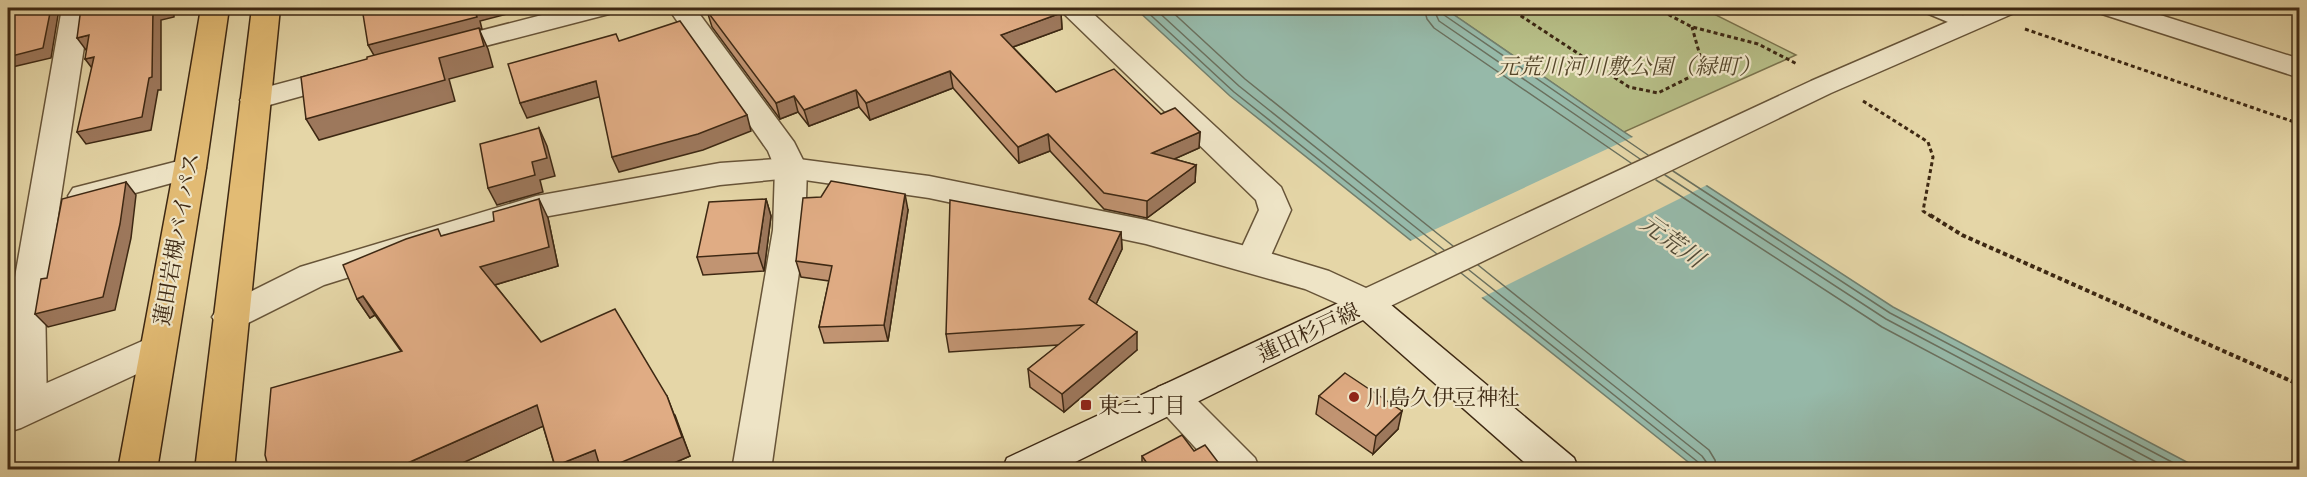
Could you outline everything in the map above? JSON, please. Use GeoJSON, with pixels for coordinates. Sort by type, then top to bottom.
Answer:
{"type":"FeatureCollection","features":[{"type":"Feature","properties":{"kind":"highway","name":"蓮田岩槻バイパス"},"geometry":{"type":"LineString","coordinates":[[136,470],[190,168],[215,8]]}},
{"type":"Feature","properties":{"kind":"highway"},"geometry":{"type":"LineString","coordinates":[[214,470],[266,8]]}},
{"type":"Feature","properties":{"kind":"street"},"geometry":{"type":"LineString","coordinates":[[76,8],[28,300],[18,412],[156,349]]}},
{"type":"Feature","properties":{"kind":"street"},"geometry":{"type":"LineString","coordinates":[[415,57],[599,8]]}},
{"type":"Feature","properties":{"kind":"street"},"geometry":{"type":"LineString","coordinates":[[682,8],[783,149],[791,168],[789,230],[751,470]]}},
{"type":"Feature","properties":{"kind":"street"},"geometry":{"type":"LineString","coordinates":[[1072,8],[1270,195],[1275,210],[1253,260]]}},
{"type":"Feature","properties":{"kind":"street"},"geometry":{"type":"LineString","coordinates":[[230,317],[312,276],[536,207],[720,174],[791,168],[929,187],[1146,232],[1253,260],[1317,280],[1365,303],[1827,85],[2002,8]]}},
{"type":"Feature","properties":{"kind":"street"},"geometry":{"type":"LineString","coordinates":[[2112,8],[2295,65]]}},
{"type":"Feature","properties":{"kind":"street"},"geometry":{"type":"LineString","coordinates":[[255,99],[369,69]]}},
{"type":"Feature","properties":{"kind":"street"},"geometry":{"type":"LineString","coordinates":[[42,207],[190,168]]}},
{"type":"Feature","properties":{"kind":"street","name":"蓮田杉戸線"},"geometry":{"type":"LineString","coordinates":[[1021,470],[1365,303],[1560,470]]}},
{"type":"Feature","properties":{"kind":"street"},"geometry":{"type":"LineString","coordinates":[[1171,397],[1241,470]]}},
{"type":"Feature","properties":{"kind":"lane"},"geometry":{"type":"LineString","coordinates":[[1930,8],[1966,23]]}},
{"type":"Feature","properties":{"kind":"path"},"geometry":{"type":"LineString","coordinates":[[1509,8],[1629,87],[1658,93],[1704,70],[1692,27]]}},
{"type":"Feature","properties":{"kind":"path"},"geometry":{"type":"LineString","coordinates":[[1656,8],[1692,27],[1758,44],[1928,142],[1932,157],[1923,211],[1962,235],[2300,385]]}},
{"type":"Feature","properties":{"kind":"path"},"geometry":{"type":"LineString","coordinates":[[2022,28],[2300,124]]}},
{"type":"Feature","properties":{"kind":"green space","name":"元荒川河川敷公園（緑町）"},"geometry":{"type":"Polygon","coordinates":[[[1444,8],[1702,8],[1796,55],[1624,132],[1444,8]]]}},
{"type":"Feature","properties":{"kind":"water","name":"元荒川"},"geometry":{"type":"Polygon","coordinates":[[[1135,8],[1444,8],[1624,132],[1893,307],[2200,469],[1697,469],[1230,96],[1135,8]]]}},
{"type":"Feature","properties":{"kind":"pier"},"geometry":{"type":"Polygon","coordinates":[[[1635,136],[1709,184],[1479,299],[1408,242],[1635,136]]]}},
{"type":"Feature","properties":{"kind":"building"},"geometry":{"type":"Polygon","coordinates":[[[51,8],[43,48],[8,57],[8,10],[51,8]]]}},
{"type":"Feature","properties":{"kind":"building"},"geometry":{"type":"Polygon","coordinates":[[[81,8],[153,8],[152,77],[149,78],[142,117],[77,132],[94,57],[85,59],[89,35],[77,38],[81,8]]]}},
{"type":"Feature","properties":{"kind":"building"},"geometry":{"type":"Polygon","coordinates":[[[362,8],[483,8],[475,10],[477,17],[368,45],[362,8]]]}},
{"type":"Feature","properties":{"kind":"building"},"geometry":{"type":"Polygon","coordinates":[[[718,8],[1055,8],[1061,13],[1001,35],[1056,92],[1114,69],[1161,114],[1175,108],[1200,132],[1152,153],[1196,165],[1147,201],[1104,193],[1048,134],[1018,147],[950,71],[866,103],[856,90],[804,110],[794,96],[776,103],[707,11],[718,8]]]}},
{"type":"Feature","properties":{"kind":"building"},"geometry":{"type":"Polygon","coordinates":[[[680,21],[747,115],[698,134],[612,157],[596,81],[520,103],[508,64],[616,34],[619,41],[680,21]]]}},
{"type":"Feature","properties":{"kind":"building"},"geometry":{"type":"Polygon","coordinates":[[[479,28],[484,46],[439,58],[445,80],[306,119],[301,77],[479,28]]]}},
{"type":"Feature","properties":{"kind":"building"},"geometry":{"type":"Polygon","coordinates":[[[539,128],[547,158],[532,162],[535,175],[488,188],[480,144],[539,128]]]}},
{"type":"Feature","properties":{"kind":"building"},"geometry":{"type":"Polygon","coordinates":[[[831,181],[905,194],[884,325],[819,327],[832,266],[796,261],[803,198],[821,197],[831,181]]]}},
{"type":"Feature","properties":{"kind":"building"},"geometry":{"type":"Polygon","coordinates":[[[126,182],[120,224],[103,297],[35,314],[41,279],[47,278],[62,199],[126,182]]]}},
{"type":"Feature","properties":{"kind":"building"},"geometry":{"type":"Polygon","coordinates":[[[539,199],[549,247],[480,267],[541,342],[615,309],[667,396],[682,437],[603,470],[601,470],[595,450],[555,466],[537,405],[392,470],[269,470],[265,455],[271,388],[402,351],[363,296],[357,299],[343,265],[406,239],[438,229],[441,236],[494,221],[493,212],[539,199]]]}},
{"type":"Feature","properties":{"kind":"building"},"geometry":{"type":"Polygon","coordinates":[[[766,199],[758,253],[697,257],[709,202],[766,199]]]}},
{"type":"Feature","properties":{"kind":"building"},"geometry":{"type":"Polygon","coordinates":[[[950,200],[1121,232],[1089,299],[1137,332],[1062,394],[1028,369],[1083,325],[946,334],[950,200]]]}},
{"type":"Feature","properties":{"kind":"building"},"geometry":{"type":"Polygon","coordinates":[[[1345,373],[1402,411],[1376,436],[1319,396],[1345,373]]]}},
{"type":"Feature","properties":{"kind":"building"},"geometry":{"type":"Polygon","coordinates":[[[1182,435],[1194,451],[1205,445],[1224,470],[1150,470],[1142,456],[1182,435]]]}},
{"type":"Feature","properties":{"kind":"place","name":"川島久伊豆神社"},"geometry":{"type":"Point","coordinates":[1354,397]}},
{"type":"Feature","properties":{"kind":"place","name":"東三丁目"},"geometry":{"type":"Point","coordinates":[1086,405]}}]}
